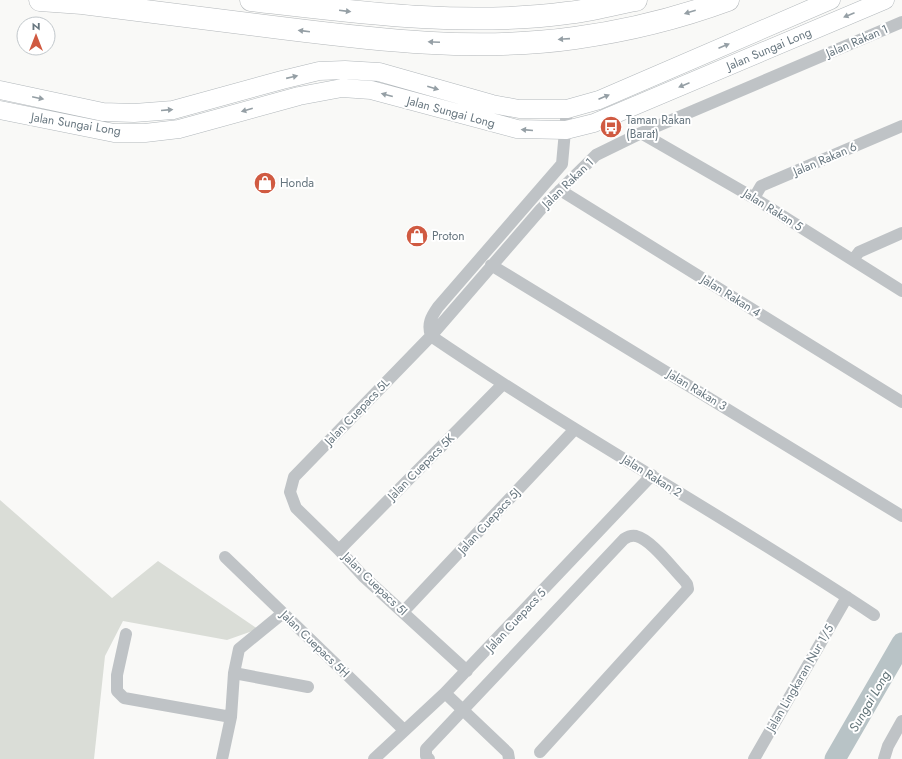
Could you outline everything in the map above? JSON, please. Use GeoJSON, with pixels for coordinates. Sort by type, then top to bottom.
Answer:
{"type":"FeatureCollection","features":[{"type":"Feature","properties":{"kind":"highway"},"geometry":{"type":"LineString","coordinates":[[40,0],[82,3],[366,39],[449,43],[510,43],[574,38],[610,32],[686,14],[728,0]]}},
{"type":"Feature","properties":{"kind":"highway"},"geometry":{"type":"LineString","coordinates":[[251,0],[363,13],[430,17],[495,18],[568,14],[636,0]]}},
{"type":"Feature","properties":{"kind":"highway"},"geometry":{"type":"LineString","coordinates":[[369,0],[495,18]]}},
{"type":"Feature","properties":{"kind":"street","name":"Jalan Sungai Long"},"geometry":{"type":"LineString","coordinates":[[0,90],[103,112],[134,113],[173,110],[319,71],[345,70],[379,72],[492,104],[519,109],[567,109],[599,100],[831,0]]}},
{"type":"Feature","properties":{"kind":"street","name":"Jalan Sungai Long"},"geometry":{"type":"LineString","coordinates":[[0,110],[114,133],[145,132],[179,129],[299,96],[342,88],[371,90],[517,129],[566,130],[601,120],[885,0]]}},
{"type":"Feature","properties":{"kind":"street","name":"Jalan Rakan 1"},"geometry":{"type":"LineString","coordinates":[[431,336],[491,265],[560,190],[596,155],[641,132],[902,22]]}},
{"type":"Feature","properties":{"kind":"street"},"geometry":{"type":"LineString","coordinates":[[431,336],[429,322],[438,307],[562,164],[567,109]]}},
{"type":"Feature","properties":{"kind":"street","name":"Jalan Rakan 6"},"geometry":{"type":"LineString","coordinates":[[754,198],[761,186],[902,126]]}},
{"type":"Feature","properties":{"kind":"street","name":"Jalan Rakan 5"},"geometry":{"type":"LineString","coordinates":[[641,132],[754,198],[902,291]]}},
{"type":"Feature","properties":{"kind":"street","name":"Jalan Rakan 4"},"geometry":{"type":"LineString","coordinates":[[560,190],[902,402]]}},
{"type":"Feature","properties":{"kind":"street"},"geometry":{"type":"LineString","coordinates":[[853,260],[859,252],[902,233]]}},
{"type":"Feature","properties":{"kind":"street","name":"Jalan Rakan 3"},"geometry":{"type":"LineString","coordinates":[[491,265],[902,516]]}},
{"type":"Feature","properties":{"kind":"street","name":"Jalan Rakan 2"},"geometry":{"type":"LineString","coordinates":[[431,336],[503,384],[652,475],[874,615]]}},
{"type":"Feature","properties":{"kind":"street","name":"Jalan Cuepacs 5L"},"geometry":{"type":"LineString","coordinates":[[290,492],[294,477],[431,336]]}},
{"type":"Feature","properties":{"kind":"street","name":"Jalan Cuepacs 5K"},"geometry":{"type":"LineString","coordinates":[[339,550],[503,384]]}},
{"type":"Feature","properties":{"kind":"street","name":"Jalan Cuepacs 5J"},"geometry":{"type":"LineString","coordinates":[[403,612],[575,429]]}},
{"type":"Feature","properties":{"kind":"street","name":"Jalan Cuepacs 5"},"geometry":{"type":"LineString","coordinates":[[374,759],[467,671],[652,475]]}},
{"type":"Feature","properties":{"kind":"street","name":"Jalan Cuepacs 5I"},"geometry":{"type":"LineString","coordinates":[[290,492],[296,508],[363,576],[467,671]]}},
{"type":"Feature","properties":{"kind":"street"},"geometry":{"type":"LineString","coordinates":[[429,759],[426,756],[426,749],[624,539],[636,536],[651,545],[684,580],[688,589],[540,752]]}},
{"type":"Feature","properties":{"kind":"street","name":"Jalan Cuepacs 5H"},"geometry":{"type":"LineString","coordinates":[[225,557],[404,730]]}},
{"type":"Feature","properties":{"kind":"street","name":"Jalan Lingkaran Nur 1/5"},"geometry":{"type":"LineString","coordinates":[[754,759],[847,597]]}},
{"type":"Feature","properties":{"kind":"street"},"geometry":{"type":"LineString","coordinates":[[222,759],[231,717],[234,673],[239,649],[283,613]]}},
{"type":"Feature","properties":{"kind":"street"},"geometry":{"type":"LineString","coordinates":[[126,634],[117,675],[118,691],[124,698],[231,717]]}},
{"type":"Feature","properties":{"kind":"street"},"geometry":{"type":"LineString","coordinates":[[234,673],[308,687]]}},
{"type":"Feature","properties":{"kind":"street"},"geometry":{"type":"LineString","coordinates":[[445,693],[508,753],[509,759]]}},
{"type":"Feature","properties":{"kind":"street"},"geometry":{"type":"LineString","coordinates":[[884,759],[888,746],[902,721]]}},
{"type":"Feature","properties":{"kind":"shaded area"},"geometry":{"type":"Polygon","coordinates":[[[0,500],[112,598],[158,561],[258,629],[227,640],[123,621],[105,656],[94,759],[0,759],[0,500]]]}},
{"type":"Feature","properties":{"kind":"waterway","name":"Sungai Long"},"geometry":{"type":"LineString","coordinates":[[835,759],[902,643]]}},
{"type":"Feature","properties":{"kind":"place","name":"Taman Rakan (Barat)"},"geometry":{"type":"Point","coordinates":[611,127]}},
{"type":"Feature","properties":{"kind":"place","name":"Honda"},"geometry":{"type":"Point","coordinates":[265,183]}},
{"type":"Feature","properties":{"kind":"place","name":"Proton"},"geometry":{"type":"Point","coordinates":[417,236]}}]}
